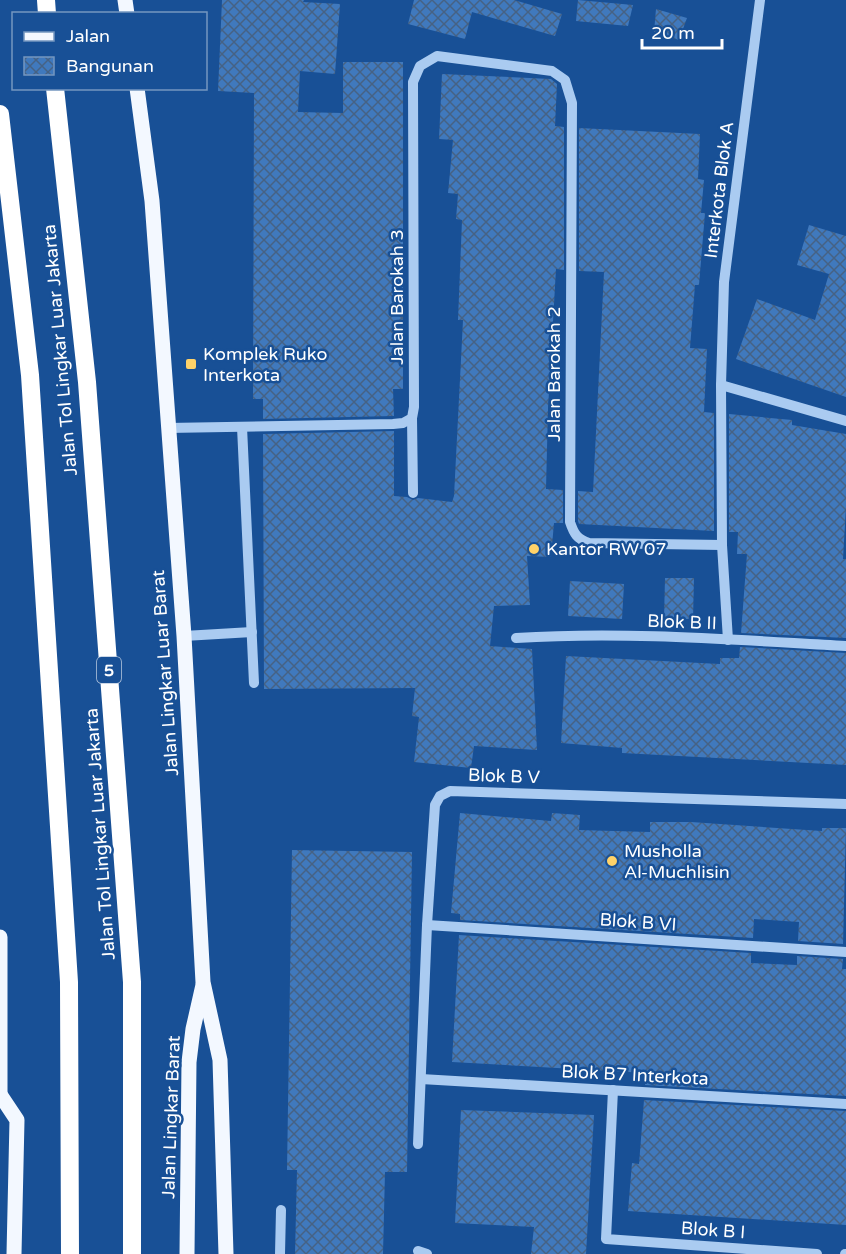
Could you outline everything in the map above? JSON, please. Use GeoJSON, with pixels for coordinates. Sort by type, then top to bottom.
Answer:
{"type":"FeatureCollection","features":[{"type":"Feature","properties":{"kind":"highway","name":"Jalan Tol Lingkar Luar Jakarta"},"geometry":{"type":"LineString","coordinates":[[55,90],[87,382],[132,982],[132,1254]]}},
{"type":"Feature","properties":{"kind":"highway","name":"Jalan Tol Lingkar Luar Jakarta"},"geometry":{"type":"LineString","coordinates":[[0,114],[30,375],[69,982],[70,1254]]}},
{"type":"Feature","properties":{"kind":"main road","name":"Jalan Lingkar Luar Barat"},"geometry":{"type":"LineString","coordinates":[[137,90],[152,201],[184,636],[203,982],[220,1060],[226,1254]]}},
{"type":"Feature","properties":{"kind":"main road"},"geometry":{"type":"LineString","coordinates":[[0,937],[1,1097],[17,1120],[14,1254]]}},
{"type":"Feature","properties":{"kind":"main road","name":"Jalan Lingkar Barat"},"geometry":{"type":"LineString","coordinates":[[187,1254],[189,1062],[203,982]]}},
{"type":"Feature","properties":{"kind":"street","name":"Interkota Blok A"},"geometry":{"type":"LineString","coordinates":[[728,640],[722,545],[721,386],[724,282],[760,0]]}},
{"type":"Feature","properties":{"kind":"street","name":"Jalan Barokah 3"},"geometry":{"type":"LineString","coordinates":[[413,493],[413,82],[420,66],[437,56],[552,70]]}},
{"type":"Feature","properties":{"kind":"street","name":"Jalan Barokah 2"},"geometry":{"type":"LineString","coordinates":[[552,70],[565,80],[572,103],[570,522],[573,532],[579,540],[589,543],[722,545]]}},
{"type":"Feature","properties":{"kind":"street"},"geometry":{"type":"LineString","coordinates":[[721,386],[846,421]]}},
{"type":"Feature","properties":{"kind":"street"},"geometry":{"type":"LineString","coordinates":[[167,428],[393,424],[403,423],[412,417]]}},
{"type":"Feature","properties":{"kind":"street"},"geometry":{"type":"LineString","coordinates":[[242,427],[254,683]]}},
{"type":"Feature","properties":{"kind":"street"},"geometry":{"type":"LineString","coordinates":[[184,636],[252,632]]}},
{"type":"Feature","properties":{"kind":"street","name":"Blok B II"},"geometry":{"type":"LineString","coordinates":[[516,638],[570,634],[846,646]]}},
{"type":"Feature","properties":{"kind":"street","name":"Blok B V"},"geometry":{"type":"LineString","coordinates":[[418,1144],[427,925],[435,805],[440,796],[450,791],[846,804]]}},
{"type":"Feature","properties":{"kind":"street","name":"Blok B VI"},"geometry":{"type":"LineString","coordinates":[[427,925],[846,952]]}},
{"type":"Feature","properties":{"kind":"street","name":"Blok B7 Interkota"},"geometry":{"type":"LineString","coordinates":[[421,1079],[846,1104]]}},
{"type":"Feature","properties":{"kind":"street","name":"Blok B I"},"geometry":{"type":"LineString","coordinates":[[613,1090],[606,1239],[817,1254]]}},
{"type":"Feature","properties":{"kind":"street"},"geometry":{"type":"LineString","coordinates":[[280,1254],[281,1210]]}},
{"type":"Feature","properties":{"kind":"building"},"geometry":{"type":"Polygon","coordinates":[[[222,0],[304,0],[303,2],[340,4],[335,74],[300,71],[298,112],[343,113],[343,62],[403,62],[403,389],[393,389],[394,416],[263,419],[263,399],[253,399],[254,93],[218,91],[222,0]]]}},
{"type":"Feature","properties":{"kind":"building"},"geometry":{"type":"Polygon","coordinates":[[[414,0],[514,0],[562,14],[555,36],[472,12],[465,39],[408,24],[414,0]]]}},
{"type":"Feature","properties":{"kind":"building"},"geometry":{"type":"Polygon","coordinates":[[[578,0],[633,5],[628,26],[576,21],[578,0]]]}},
{"type":"Feature","properties":{"kind":"building"},"geometry":{"type":"Polygon","coordinates":[[[656,9],[687,18],[679,40],[654,32],[656,9]]]}},
{"type":"Feature","properties":{"kind":"building"},"geometry":{"type":"Polygon","coordinates":[[[442,74],[551,79],[557,84],[555,126],[564,127],[564,270],[556,269],[546,489],[563,490],[563,523],[554,523],[551,557],[527,556],[530,605],[494,606],[490,646],[532,649],[537,750],[474,746],[471,768],[414,762],[419,717],[412,716],[415,688],[264,689],[263,434],[394,431],[394,496],[413,500],[418,498],[452,502],[454,496],[463,320],[458,320],[462,220],[456,219],[458,194],[448,193],[453,140],[439,139],[442,74]]]}},
{"type":"Feature","properties":{"kind":"building"},"geometry":{"type":"Polygon","coordinates":[[[579,128],[700,134],[698,179],[704,180],[701,213],[705,213],[699,285],[695,285],[690,348],[707,349],[704,412],[714,413],[714,531],[579,524],[578,491],[593,492],[604,272],[579,271],[579,128]]]}},
{"type":"Feature","properties":{"kind":"building"},"geometry":{"type":"Polygon","coordinates":[[[809,225],[846,236],[846,397],[736,359],[757,299],[815,320],[829,274],[797,265],[809,225]]]}},
{"type":"Feature","properties":{"kind":"building"},"geometry":{"type":"Polygon","coordinates":[[[729,414],[792,420],[792,425],[846,434],[843,559],[846,559],[846,638],[741,633],[747,554],[737,554],[738,532],[729,532],[729,414]]]}},
{"type":"Feature","properties":{"kind":"building"},"geometry":{"type":"Polygon","coordinates":[[[665,578],[694,578],[693,619],[664,619],[665,578]]]}},
{"type":"Feature","properties":{"kind":"building"},"geometry":{"type":"Polygon","coordinates":[[[570,581],[624,584],[622,619],[568,616],[570,581]]]}},
{"type":"Feature","properties":{"kind":"building"},"geometry":{"type":"Polygon","coordinates":[[[740,647],[846,653],[846,765],[622,753],[622,748],[561,743],[566,656],[720,664],[720,658],[739,658],[740,647]]]}},
{"type":"Feature","properties":{"kind":"building"},"geometry":{"type":"Polygon","coordinates":[[[460,813],[551,821],[552,813],[580,815],[579,830],[650,832],[650,822],[691,822],[822,831],[822,828],[846,828],[843,944],[798,941],[799,922],[754,919],[753,938],[460,920],[460,914],[451,913],[460,813]]]}},
{"type":"Feature","properties":{"kind":"building"},"geometry":{"type":"Polygon","coordinates":[[[292,850],[412,852],[407,1172],[385,1172],[383,1254],[295,1254],[297,1170],[287,1170],[292,850]]]}},
{"type":"Feature","properties":{"kind":"building"},"geometry":{"type":"Polygon","coordinates":[[[459,935],[751,953],[751,963],[797,965],[797,956],[843,959],[842,969],[846,969],[846,1096],[645,1085],[646,1073],[452,1062],[459,935]]]}},
{"type":"Feature","properties":{"kind":"building"},"geometry":{"type":"Polygon","coordinates":[[[644,1100],[846,1111],[846,1225],[628,1211],[632,1163],[639,1164],[644,1100]]]}},
{"type":"Feature","properties":{"kind":"building"},"geometry":{"type":"Polygon","coordinates":[[[461,1110],[594,1115],[586,1254],[531,1254],[534,1227],[455,1223],[461,1110]]]}},
{"type":"Feature","properties":{"kind":"place","name":"Komplek Ruko Interkota"},"geometry":{"type":"Point","coordinates":[191,364]}},
{"type":"Feature","properties":{"kind":"place","name":"Kantor RW 07"},"geometry":{"type":"Point","coordinates":[534,549]}},
{"type":"Feature","properties":{"kind":"place","name":"Musholla Al-Muchlisin"},"geometry":{"type":"Point","coordinates":[612,861]}}]}
